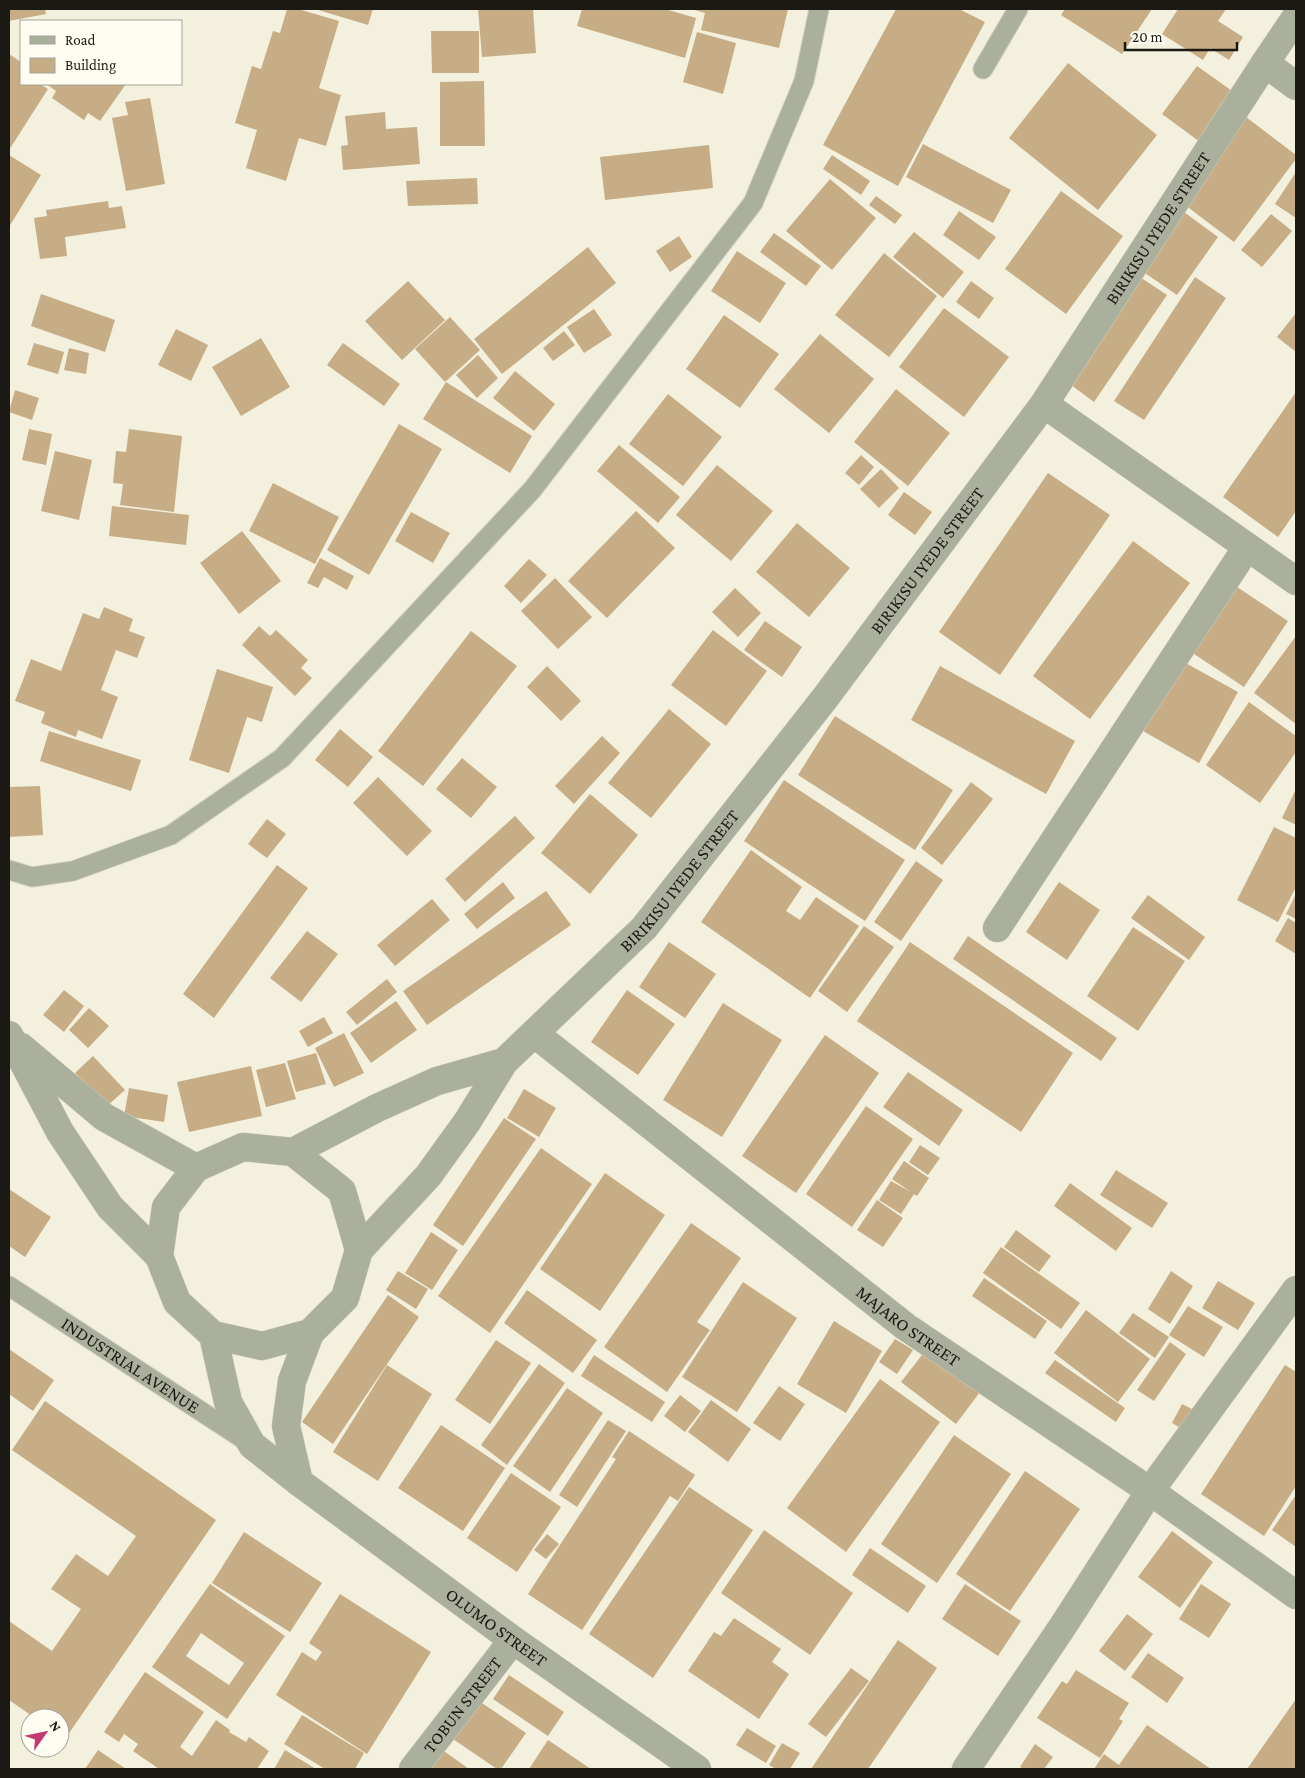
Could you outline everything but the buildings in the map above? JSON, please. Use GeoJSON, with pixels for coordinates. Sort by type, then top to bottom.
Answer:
{"type":"FeatureCollection","features":[{"type":"Feature","properties":{"kind":"street","name":"BIRIKISU IYEDE STREET"},"geometry":{"type":"LineString","coordinates":[[359,1250],[428,1176],[467,1122],[504,1062],[644,928],[825,698],[1044,404],[1296,17]]}},
{"type":"Feature","properties":{"kind":"street"},"geometry":{"type":"LineString","coordinates":[[1265,62],[1296,86]]}},
{"type":"Feature","properties":{"kind":"street"},"geometry":{"type":"LineString","coordinates":[[1044,404],[1296,581]]}},
{"type":"Feature","properties":{"kind":"street"},"geometry":{"type":"LineString","coordinates":[[997,928],[1247,546]]}},
{"type":"Feature","properties":{"kind":"street","name":"MAJARO STREET"},"geometry":{"type":"LineString","coordinates":[[535,1034],[906,1327],[1150,1491],[1296,1595]]}},
{"type":"Feature","properties":{"kind":"street"},"geometry":{"type":"LineString","coordinates":[[10,1037],[104,1117],[196,1168]]}},
{"type":"Feature","properties":{"kind":"street"},"geometry":{"type":"LineString","coordinates":[[10,1037],[60,1132],[110,1207],[159,1256],[177,1302],[214,1335],[262,1346],[310,1333]]}},
{"type":"Feature","properties":{"kind":"street","name":"BIRIKISU IYEDE STREET"},"geometry":{"type":"LineString","coordinates":[[293,1152],[377,1108],[437,1081],[504,1062]]}},
{"type":"Feature","properties":{"kind":"street"},"geometry":{"type":"LineString","coordinates":[[159,1256],[166,1207],[196,1168],[243,1147],[293,1152],[342,1190],[359,1250],[345,1298],[310,1333],[292,1381],[286,1426],[299,1482]]}},
{"type":"Feature","properties":{"kind":"street"},"geometry":{"type":"LineString","coordinates":[[966,1769],[1061,1629],[1150,1491],[1296,1290]]}},
{"type":"Feature","properties":{"kind":"street"},"geometry":{"type":"LineString","coordinates":[[214,1335],[228,1402],[252,1445]]}},
{"type":"Feature","properties":{"kind":"street","name":"OLUMO STREET"},"geometry":{"type":"LineString","coordinates":[[252,1445],[299,1482],[513,1640],[697,1769]]}},
{"type":"Feature","properties":{"kind":"street","name":"TOBUN STREET"},"geometry":{"type":"LineString","coordinates":[[413,1769],[513,1640]]}},
{"type":"Feature","properties":{"kind":"lane"},"geometry":{"type":"LineString","coordinates":[[9,870],[32,877],[73,871],[171,835],[282,758],[532,490],[753,204],[804,81],[819,9]]}},
{"type":"Feature","properties":{"kind":"lane"},"geometry":{"type":"LineString","coordinates":[[983,69],[1018,9]]}},
{"type":"Feature","properties":{"kind":"lane","name":"INDUSTRIAL AVENUE"},"geometry":{"type":"LineString","coordinates":[[9,1286],[252,1445]]}}]}
